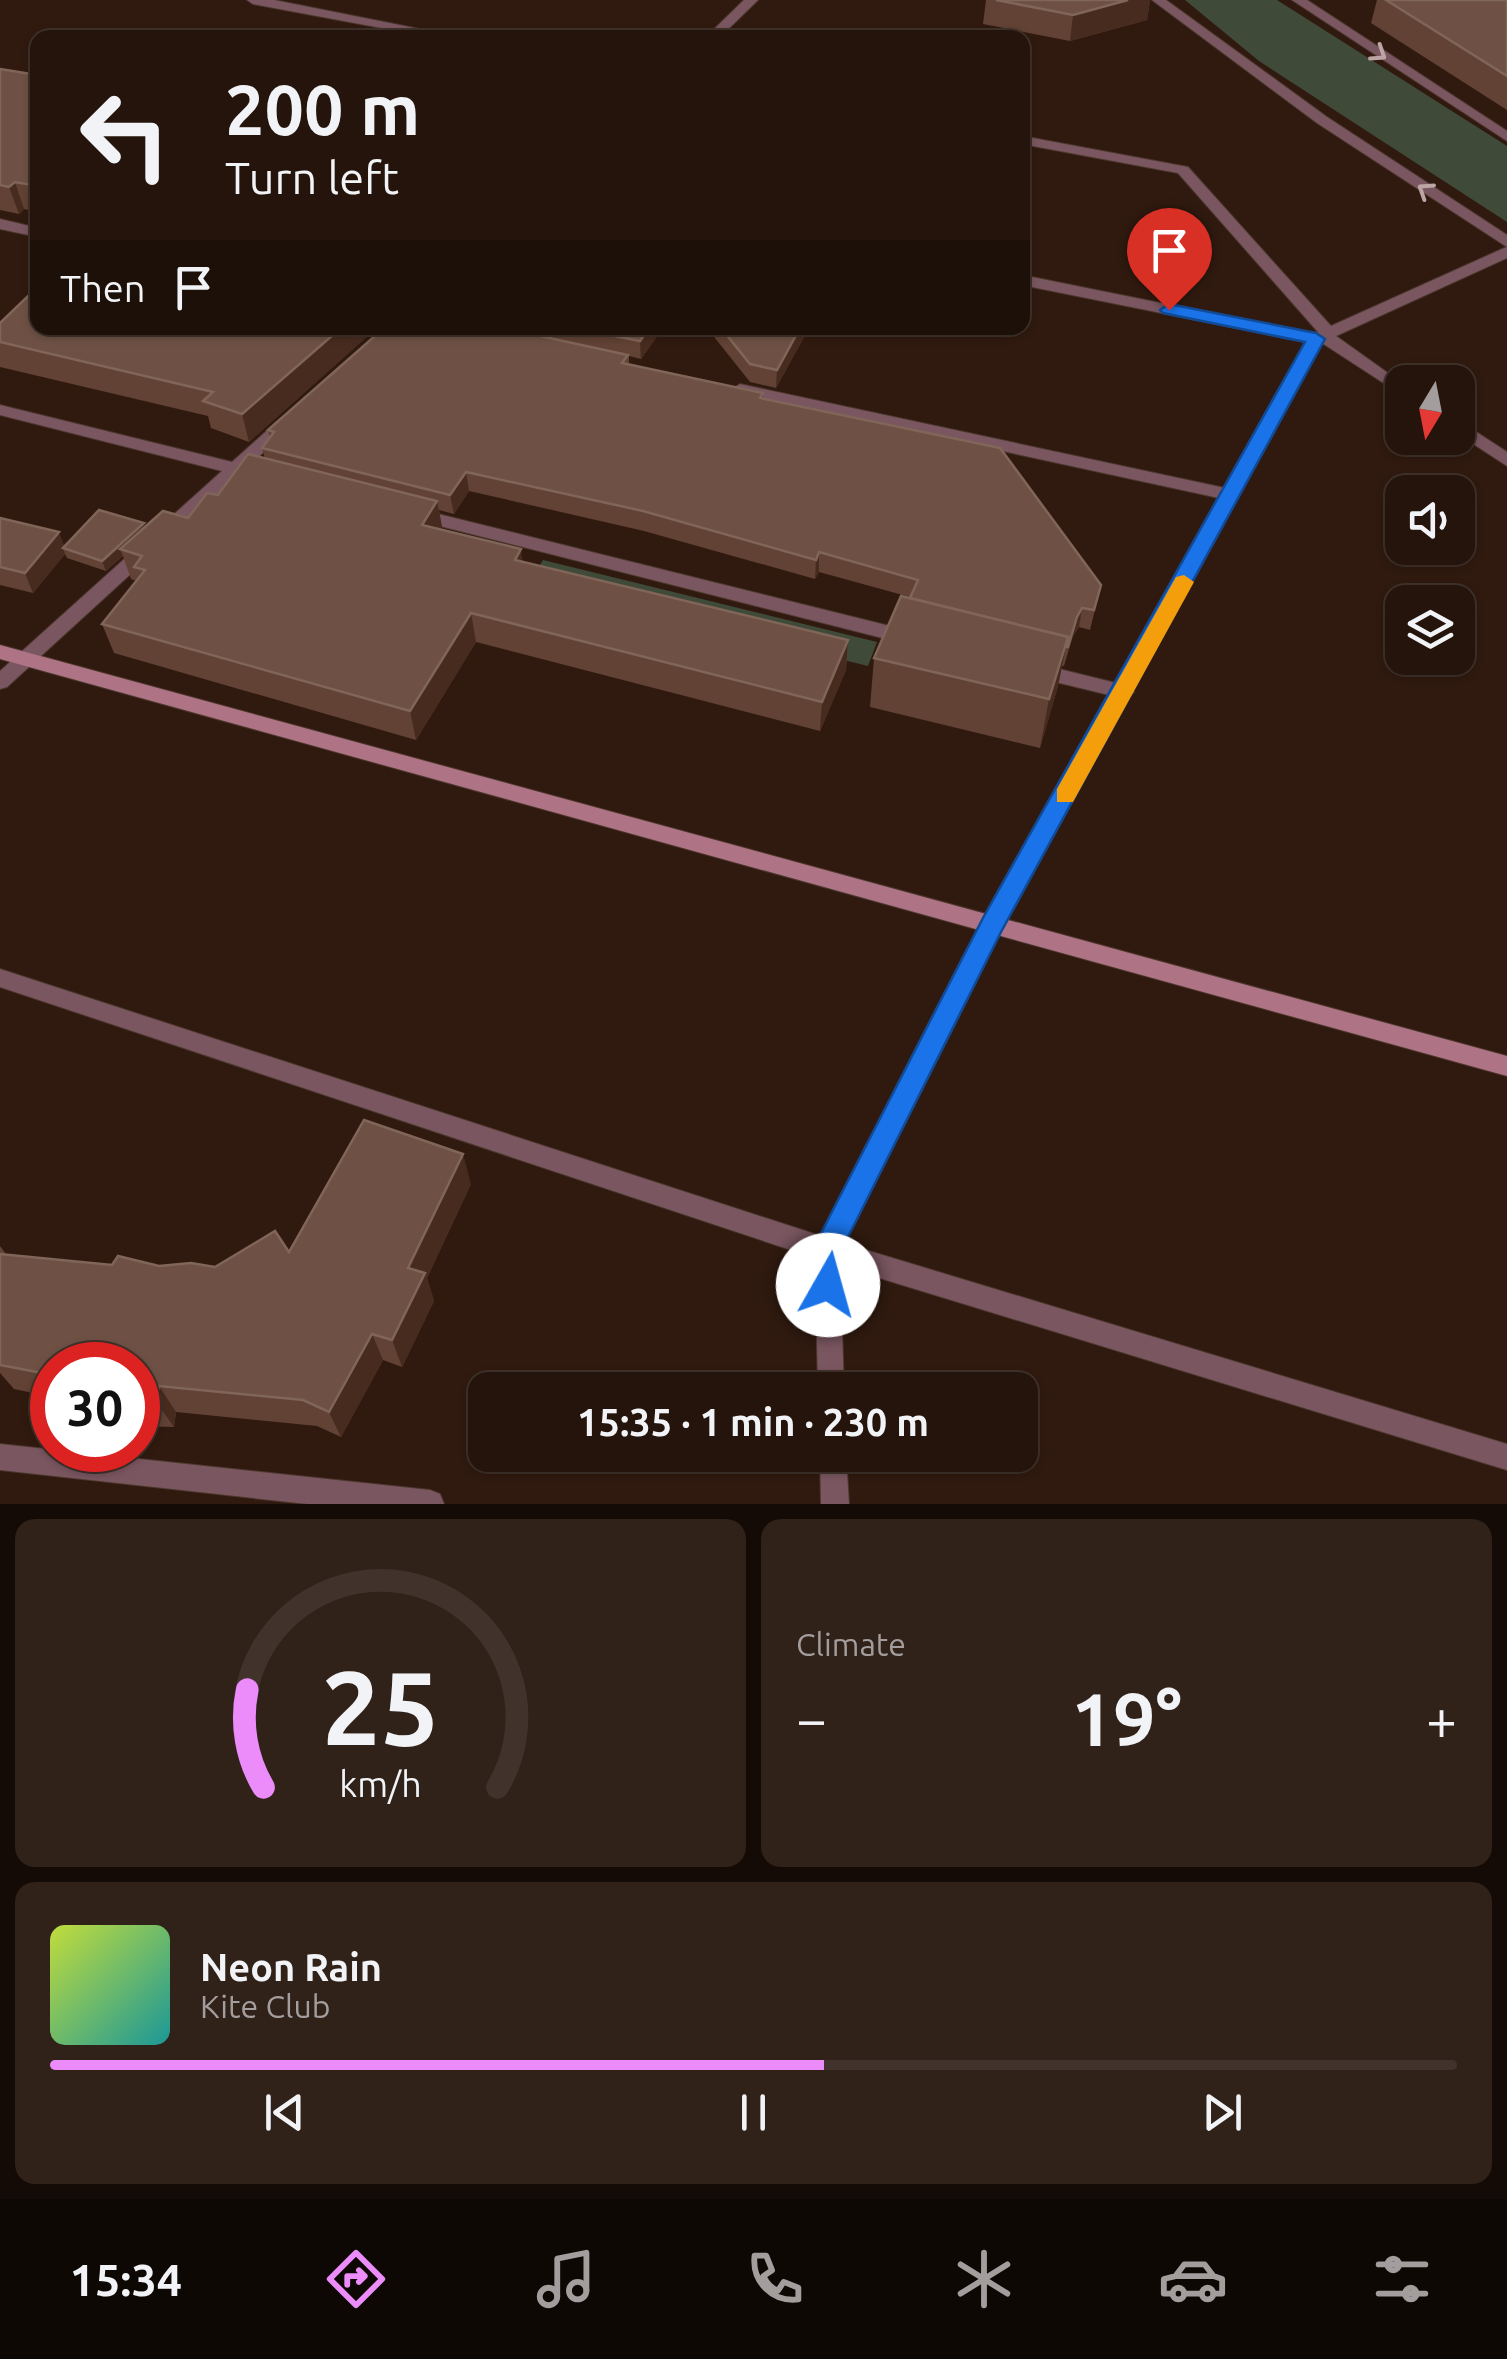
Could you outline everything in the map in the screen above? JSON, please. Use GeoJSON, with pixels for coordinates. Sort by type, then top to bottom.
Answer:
{"type":"FeatureCollection","features":[{"type":"Feature","properties":{"kind":"street"},"geometry":{"type":"LineString","coordinates":[[253,0],[416,30]]}},
{"type":"Feature","properties":{"kind":"street"},"geometry":{"type":"LineString","coordinates":[[720,30],[752,0]]}},
{"type":"Feature","properties":{"kind":"street"},"geometry":{"type":"LineString","coordinates":[[1158,0],[1322,120],[1507,242]]}},
{"type":"Feature","properties":{"kind":"street"},"geometry":{"type":"LineString","coordinates":[[1298,0],[1507,137]]}},
{"type":"Feature","properties":{"kind":"street"},"geometry":{"type":"LineString","coordinates":[[1030,141],[1183,170],[1323,336],[1385,378]]}},
{"type":"Feature","properties":{"kind":"street"},"geometry":{"type":"LineString","coordinates":[[0,224],[30,230]]}},
{"type":"Feature","properties":{"kind":"street"},"geometry":{"type":"LineString","coordinates":[[1030,281],[1323,336],[1507,252]]}},
{"type":"Feature","properties":{"kind":"street"},"geometry":{"type":"LineString","coordinates":[[830,1372],[827,1250],[992,925],[1323,336]]}},
{"type":"Feature","properties":{"kind":"street"},"geometry":{"type":"LineString","coordinates":[[721,385],[1231,495]]}},
{"type":"Feature","properties":{"kind":"street"},"geometry":{"type":"LineString","coordinates":[[0,682],[306,404]]}},
{"type":"Feature","properties":{"kind":"street"},"geometry":{"type":"LineString","coordinates":[[0,410],[274,478]]}},
{"type":"Feature","properties":{"kind":"street"},"geometry":{"type":"LineString","coordinates":[[1475,438],[1507,460]]}},
{"type":"Feature","properties":{"kind":"street"},"geometry":{"type":"LineString","coordinates":[[390,508],[930,644]]}},
{"type":"Feature","properties":{"kind":"street"},"geometry":{"type":"LineString","coordinates":[[0,652],[1507,1066]]}},
{"type":"Feature","properties":{"kind":"street"},"geometry":{"type":"LineString","coordinates":[[1008,663],[1124,692]]}},
{"type":"Feature","properties":{"kind":"street"},"geometry":{"type":"LineString","coordinates":[[0,978],[827,1250],[1507,1457]]}},
{"type":"Feature","properties":{"kind":"street"},"geometry":{"type":"LineString","coordinates":[[0,1458],[430,1504]]}},
{"type":"Feature","properties":{"kind":"street"},"geometry":{"type":"LineString","coordinates":[[833,1472],[834,1504]]}},
{"type":"Feature","properties":{"kind":"green space"},"geometry":{"type":"Polygon","coordinates":[[[1185,0],[1277,0],[1507,146],[1507,222],[1259,61],[1185,0]]]}},
{"type":"Feature","properties":{"kind":"green space"},"geometry":{"type":"Polygon","coordinates":[[[543,560],[877,642],[868,666],[529,583],[543,560]]]}},
{"type":"Feature","properties":{"kind":"building"},"geometry":{"type":"Polygon","coordinates":[[[996,0],[1128,0],[1073,15],[996,0]]]}},
{"type":"Feature","properties":{"kind":"building"},"geometry":{"type":"Polygon","coordinates":[[[1386,0],[1507,0],[1507,76],[1386,0]]]}},
{"type":"Feature","properties":{"kind":"building"},"geometry":{"type":"Polygon","coordinates":[[[0,69],[30,74],[30,185],[0,185],[0,69]]]}},
{"type":"Feature","properties":{"kind":"building"},"geometry":{"type":"Polygon","coordinates":[[[28,296],[30,335],[333,335],[242,414],[203,401],[213,392],[0,342],[0,323],[28,296]]]}},
{"type":"Feature","properties":{"kind":"building"},"geometry":{"type":"Polygon","coordinates":[[[376,335],[535,335],[628,355],[622,363],[763,393],[760,398],[1000,448],[1101,585],[1094,610],[1082,608],[1066,647],[1068,637],[910,598],[918,580],[819,552],[816,560],[643,511],[466,472],[450,495],[262,448],[274,432],[268,430],[376,335]]]}},
{"type":"Feature","properties":{"kind":"building"},"geometry":{"type":"Polygon","coordinates":[[[610,335],[644,335],[640,341],[610,335]]]}},
{"type":"Feature","properties":{"kind":"building"},"geometry":{"type":"Polygon","coordinates":[[[727,335],[796,335],[777,370],[750,364],[727,335]]]}},
{"type":"Feature","properties":{"kind":"building"},"geometry":{"type":"Polygon","coordinates":[[[248,454],[437,501],[422,525],[521,549],[515,560],[848,640],[822,702],[471,613],[410,711],[102,624],[145,570],[134,567],[142,556],[120,549],[163,511],[188,518],[207,493],[218,495],[248,454]]]}},
{"type":"Feature","properties":{"kind":"building"},"geometry":{"type":"Polygon","coordinates":[[[99,510],[144,523],[102,561],[63,548],[99,510]]]}},
{"type":"Feature","properties":{"kind":"building"},"geometry":{"type":"Polygon","coordinates":[[[0,518],[59,532],[25,573],[0,567],[0,518]]]}},
{"type":"Feature","properties":{"kind":"building"},"geometry":{"type":"Polygon","coordinates":[[[901,596],[1068,637],[1049,699],[874,658],[901,596]]]}},
{"type":"Feature","properties":{"kind":"building"},"geometry":{"type":"Polygon","coordinates":[[[364,1120],[463,1154],[408,1268],[425,1273],[392,1340],[372,1334],[329,1412],[303,1400],[160,1386],[160,1342],[30,1342],[30,1371],[0,1365],[0,1254],[112,1265],[118,1256],[159,1266],[191,1263],[215,1267],[275,1231],[289,1252],[364,1120]]]}},
{"type":"Feature","properties":{"kind":"slow traffic"},"geometry":{"type":"LineString","coordinates":[[1065,796],[1184,582]]}},
{"type":"Feature","properties":{"kind":"route"},"geometry":{"type":"LineString","coordinates":[[828,1285],[827,1250],[992,925],[1316,339],[1169,310]]}}]}
